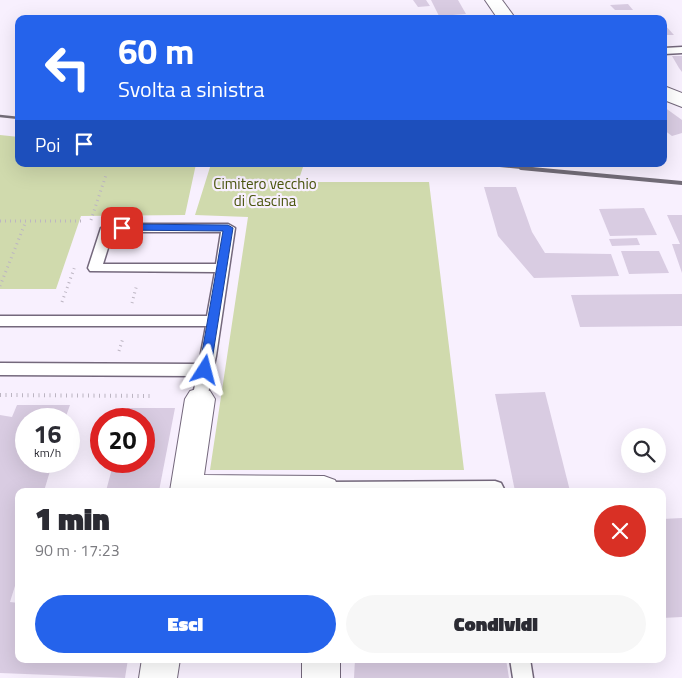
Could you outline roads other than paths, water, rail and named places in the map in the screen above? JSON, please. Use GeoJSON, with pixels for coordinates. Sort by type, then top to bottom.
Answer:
{"type":"FeatureCollection","features":[{"type":"Feature","properties":{"kind":"street"},"geometry":{"type":"LineString","coordinates":[[493,0],[504,15]]}},
{"type":"Feature","properties":{"kind":"street"},"geometry":{"type":"LineString","coordinates":[[667,94],[682,101]]}},
{"type":"Feature","properties":{"kind":"street"},"geometry":{"type":"LineString","coordinates":[[186,488],[203,385]]}},
{"type":"Feature","properties":{"kind":"street"},"geometry":{"type":"LineString","coordinates":[[158,678],[160,663]]}},
{"type":"Feature","properties":{"kind":"street"},"geometry":{"type":"LineString","coordinates":[[321,663],[321,678]]}},
{"type":"Feature","properties":{"kind":"lane"},"geometry":{"type":"LineString","coordinates":[[667,51],[682,50]]}},
{"type":"Feature","properties":{"kind":"lane"},"geometry":{"type":"LineString","coordinates":[[0,369],[203,385],[222,268],[228,228],[108,228],[95,268],[222,268]]}},
{"type":"Feature","properties":{"kind":"lane"},"geometry":{"type":"LineString","coordinates":[[0,321],[213,321]]}},
{"type":"Feature","properties":{"kind":"lane"},"geometry":{"type":"LineString","coordinates":[[521,663],[523,678]]}},
{"type":"Feature","properties":{"kind":"railway"},"geometry":{"type":"LineString","coordinates":[[0,116],[15,118]]}},
{"type":"Feature","properties":{"kind":"railway"},"geometry":{"type":"LineString","coordinates":[[513,167],[534,169]]}},
{"type":"Feature","properties":{"kind":"railway"},"geometry":{"type":"LineString","coordinates":[[521,168],[682,183]]}},
{"type":"Feature","properties":{"kind":"park label","name":"Cimitero vecchio di Cascina"},"geometry":{"type":"Point","coordinates":[265,192]}}]}
